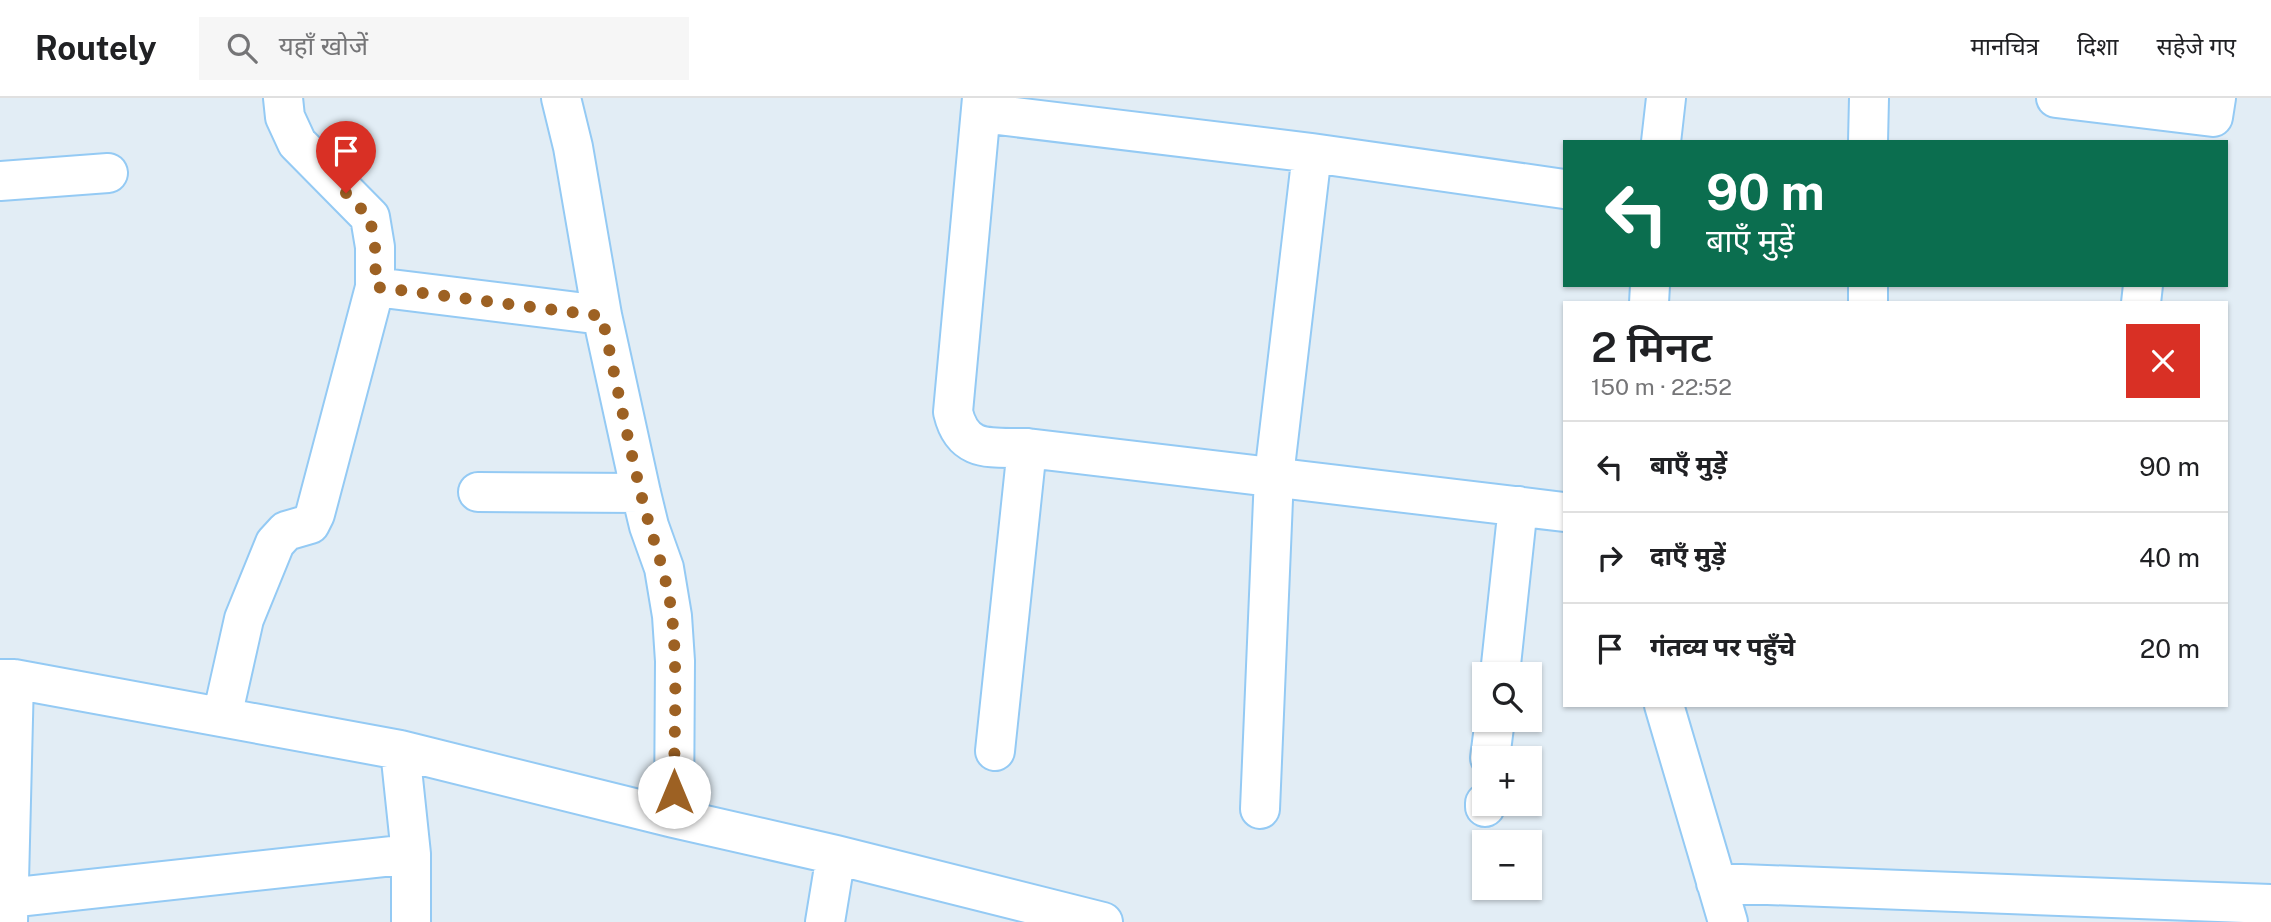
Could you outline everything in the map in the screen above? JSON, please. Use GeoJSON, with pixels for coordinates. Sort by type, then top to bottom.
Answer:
{"type":"FeatureCollection","features":[{"type":"Feature","properties":{"kind":"street"},"geometry":{"type":"LineString","coordinates":[[222,717],[244,619],[275,543],[286,531],[310,524],[315,514],[376,287],[375,247],[370,218],[297,143],[285,117],[283,98]]}},
{"type":"Feature","properties":{"kind":"street"},"geometry":{"type":"LineString","coordinates":[[561,98],[573,147],[602,316],[649,526],[664,568],[672,616],[675,661],[674,818]]}},
{"type":"Feature","properties":{"kind":"street"},"geometry":{"type":"LineString","coordinates":[[1661,140],[1666,98]]}},
{"type":"Feature","properties":{"kind":"street"},"geometry":{"type":"LineString","coordinates":[[1868,98],[1868,140]]}},
{"type":"Feature","properties":{"kind":"street"},"geometry":{"type":"LineString","coordinates":[[2056,98],[2168,127],[2213,117],[2217,98]]}},
{"type":"Feature","properties":{"kind":"street"},"geometry":{"type":"LineString","coordinates":[[1563,189],[982,105],[953,412],[962,436],[986,447],[1027,448],[1563,512]]}},
{"type":"Feature","properties":{"kind":"street"},"geometry":{"type":"LineString","coordinates":[[1260,809],[1273,476],[1312,153]]}},
{"type":"Feature","properties":{"kind":"street"},"geometry":{"type":"LineString","coordinates":[[0,181],[108,173]]}},
{"type":"Feature","properties":{"kind":"street"},"geometry":{"type":"LineString","coordinates":[[376,287],[602,316]]}},
{"type":"Feature","properties":{"kind":"street"},"geometry":{"type":"LineString","coordinates":[[995,751],[1027,448]]}},
{"type":"Feature","properties":{"kind":"street"},"geometry":{"type":"LineString","coordinates":[[478,492],[641,493]]}},
{"type":"Feature","properties":{"kind":"street"},"geometry":{"type":"LineString","coordinates":[[1501,662],[1518,506]]}},
{"type":"Feature","properties":{"kind":"street"},"geometry":{"type":"LineString","coordinates":[[411,854],[6,914],[7,679],[400,750],[836,855],[1013,911],[1102,922]]}},
{"type":"Feature","properties":{"kind":"street"},"geometry":{"type":"LineString","coordinates":[[1665,707],[1728,922]]}},
{"type":"Feature","properties":{"kind":"street"},"geometry":{"type":"LineString","coordinates":[[400,750],[411,854],[411,922]]}},
{"type":"Feature","properties":{"kind":"street"},"geometry":{"type":"LineString","coordinates":[[825,922],[836,855]]}},
{"type":"Feature","properties":{"kind":"street"},"geometry":{"type":"LineString","coordinates":[[1716,883],[2271,904]]}},
{"type":"Feature","properties":{"kind":"route"},"geometry":{"type":"LineString","coordinates":[[346,193],[370,218],[375,247],[376,287],[602,316],[649,526],[664,568],[672,616],[675,661],[674,792]]}}]}
